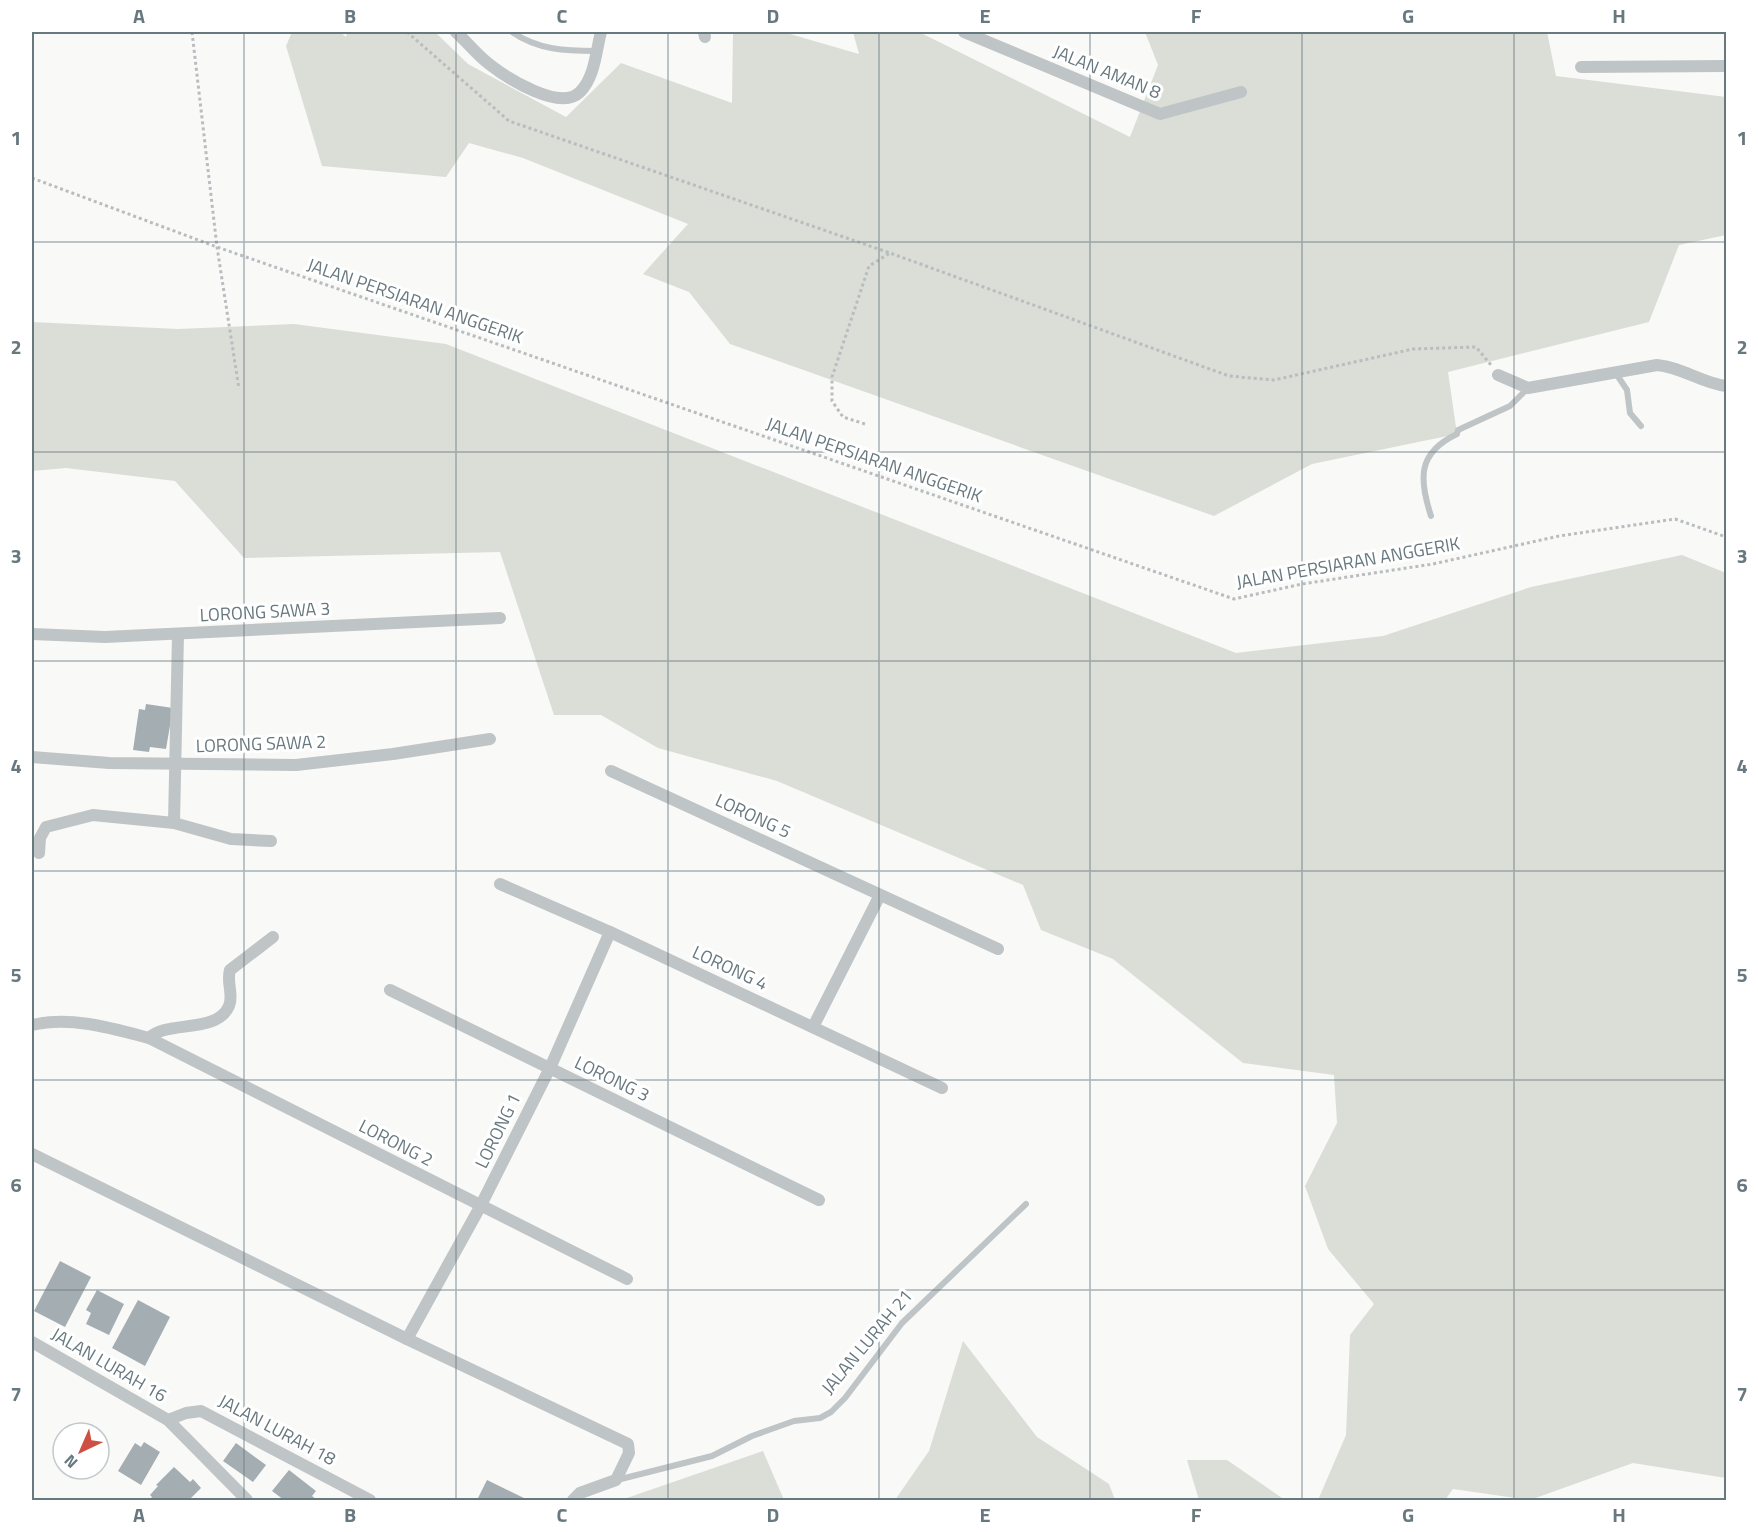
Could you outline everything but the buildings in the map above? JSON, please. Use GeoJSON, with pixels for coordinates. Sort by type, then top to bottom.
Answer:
{"type":"FeatureCollection","features":[{"type":"Feature","properties":{"kind":"street"},"geometry":{"type":"LineString","coordinates":[[456,32],[487,63],[504,75],[528,88],[558,98],[572,98],[585,86],[592,74],[601,32]]}},
{"type":"Feature","properties":{"kind":"street","name":"JALAN AMAN 8"},"geometry":{"type":"LineString","coordinates":[[963,32],[1160,114],[1241,92]]}},
{"type":"Feature","properties":{"kind":"street"},"geometry":{"type":"LineString","coordinates":[[1581,67],[1726,66]]}},
{"type":"Feature","properties":{"kind":"street"},"geometry":{"type":"LineString","coordinates":[[1498,375],[1528,388],[1657,365],[1674,366],[1711,384],[1726,386]]}},
{"type":"Feature","properties":{"kind":"street","name":"LORONG SAWA 3"},"geometry":{"type":"LineString","coordinates":[[32,634],[105,637],[500,618]]}},
{"type":"Feature","properties":{"kind":"street"},"geometry":{"type":"LineString","coordinates":[[174,823],[178,634]]}},
{"type":"Feature","properties":{"kind":"street","name":"LORONG SAWA 2"},"geometry":{"type":"LineString","coordinates":[[32,757],[109,763],[296,765],[393,754],[490,739]]}},
{"type":"Feature","properties":{"kind":"street","name":"LORONG 5"},"geometry":{"type":"LineString","coordinates":[[611,771],[998,949]]}},
{"type":"Feature","properties":{"kind":"street"},"geometry":{"type":"LineString","coordinates":[[39,853],[40,838],[46,827],[93,815],[174,823],[231,839],[271,841]]}},
{"type":"Feature","properties":{"kind":"street","name":"LORONG 4"},"geometry":{"type":"LineString","coordinates":[[500,884],[610,932],[942,1088]]}},
{"type":"Feature","properties":{"kind":"street"},"geometry":{"type":"LineString","coordinates":[[813,1028],[880,895]]}},
{"type":"Feature","properties":{"kind":"street","name":"LORONG 1"},"geometry":{"type":"LineString","coordinates":[[407,1339],[480,1208],[549,1068],[610,932]]}},
{"type":"Feature","properties":{"kind":"street"},"geometry":{"type":"LineString","coordinates":[[149,1038],[156,1031],[194,1026],[218,1017],[228,1010],[231,1001],[228,978],[230,970],[273,937]]}},
{"type":"Feature","properties":{"kind":"street","name":"LORONG 3"},"geometry":{"type":"LineString","coordinates":[[390,990],[819,1200]]}},
{"type":"Feature","properties":{"kind":"street","name":"LORONG 2"},"geometry":{"type":"LineString","coordinates":[[32,1025],[44,1022],[94,1023],[149,1038],[480,1208],[627,1279]]}},
{"type":"Feature","properties":{"kind":"street"},"geometry":{"type":"LineString","coordinates":[[32,1154],[407,1339],[622,1439],[630,1446],[629,1453],[616,1480]]}},
{"type":"Feature","properties":{"kind":"street","name":"JALAN LURAH 16"},"geometry":{"type":"LineString","coordinates":[[32,1342],[168,1419]]}},
{"type":"Feature","properties":{"kind":"street","name":"JALAN LURAH 18"},"geometry":{"type":"LineString","coordinates":[[168,1419],[201,1411],[370,1500]]}},
{"type":"Feature","properties":{"kind":"street"},"geometry":{"type":"LineString","coordinates":[[168,1419],[247,1500]]}},
{"type":"Feature","properties":{"kind":"street","name":"JALAN LURAH 21"},"geometry":{"type":"LineString","coordinates":[[573,1500],[580,1493],[616,1480]]}},
{"type":"Feature","properties":{"kind":"lane"},"geometry":{"type":"LineString","coordinates":[[512,32],[523,39],[556,50],[596,51]]}},
{"type":"Feature","properties":{"kind":"lane"},"geometry":{"type":"LineString","coordinates":[[1615,372],[1627,390],[1630,412],[1641,426]]}},
{"type":"Feature","properties":{"kind":"lane"},"geometry":{"type":"LineString","coordinates":[[1431,516],[1423,481],[1426,461],[1432,452],[1444,440],[1457,434],[1458,430],[1510,406],[1528,388]]}},
{"type":"Feature","properties":{"kind":"lane","name":"JALAN LURAH 21"},"geometry":{"type":"LineString","coordinates":[[616,1480],[712,1456],[752,1436],[794,1421],[820,1418],[831,1412],[845,1398],[902,1323],[1026,1204]]}},
{"type":"Feature","properties":{"kind":"path"},"geometry":{"type":"LineString","coordinates":[[192,32],[217,247],[239,389]]}},
{"type":"Feature","properties":{"kind":"path"},"geometry":{"type":"LineString","coordinates":[[406,32],[509,121],[890,253],[1229,376],[1274,380],[1413,349],[1476,347],[1498,375]]}},
{"type":"Feature","properties":{"kind":"path","name":"JALAN PERSIARAN ANGGERIK"},"geometry":{"type":"LineString","coordinates":[[32,178],[217,247],[1234,599],[1302,584],[1433,564],[1559,536],[1675,519],[1726,537]]}},
{"type":"Feature","properties":{"kind":"path"},"geometry":{"type":"LineString","coordinates":[[865,424],[843,417],[837,409],[832,401],[832,377],[869,266],[890,253]]}},
{"type":"Feature","properties":{"kind":"shaded area"},"geometry":{"type":"Polygon","coordinates":[[[292,32],[340,32],[346,37],[347,32],[435,32],[468,64],[566,117],[621,63],[732,103],[733,32],[783,32],[859,54],[853,32],[919,32],[1130,137],[1158,65],[1145,32],[1547,32],[1556,76],[1726,97],[1726,235],[1679,245],[1649,322],[1448,372],[1457,434],[1312,464],[1214,516],[730,344],[689,292],[643,274],[688,224],[523,158],[469,143],[446,177],[322,166],[286,46],[292,32]]]}},
{"type":"Feature","properties":{"kind":"shaded area"},"geometry":{"type":"Polygon","coordinates":[[[32,322],[178,329],[294,324],[446,344],[1236,653],[1383,636],[1531,587],[1682,555],[1726,573],[1726,1478],[1633,1463],[1530,1500],[1453,1489],[1445,1500],[1318,1500],[1346,1435],[1350,1335],[1374,1304],[1328,1249],[1305,1186],[1337,1123],[1334,1075],[1243,1063],[1113,959],[1041,930],[1023,885],[777,781],[658,748],[601,715],[554,715],[500,552],[244,558],[175,481],[66,468],[32,471],[32,322]]]}},
{"type":"Feature","properties":{"kind":"shaded area"},"geometry":{"type":"Polygon","coordinates":[[[963,1341],[1037,1437],[1109,1484],[1115,1500],[895,1500],[929,1451],[963,1341]]]}},
{"type":"Feature","properties":{"kind":"shaded area"},"geometry":{"type":"Polygon","coordinates":[[[763,1451],[784,1500],[621,1500],[763,1451]]]}},
{"type":"Feature","properties":{"kind":"shaded area"},"geometry":{"type":"Polygon","coordinates":[[[1187,1460],[1227,1460],[1285,1500],[1199,1500],[1187,1460]]]}}]}
